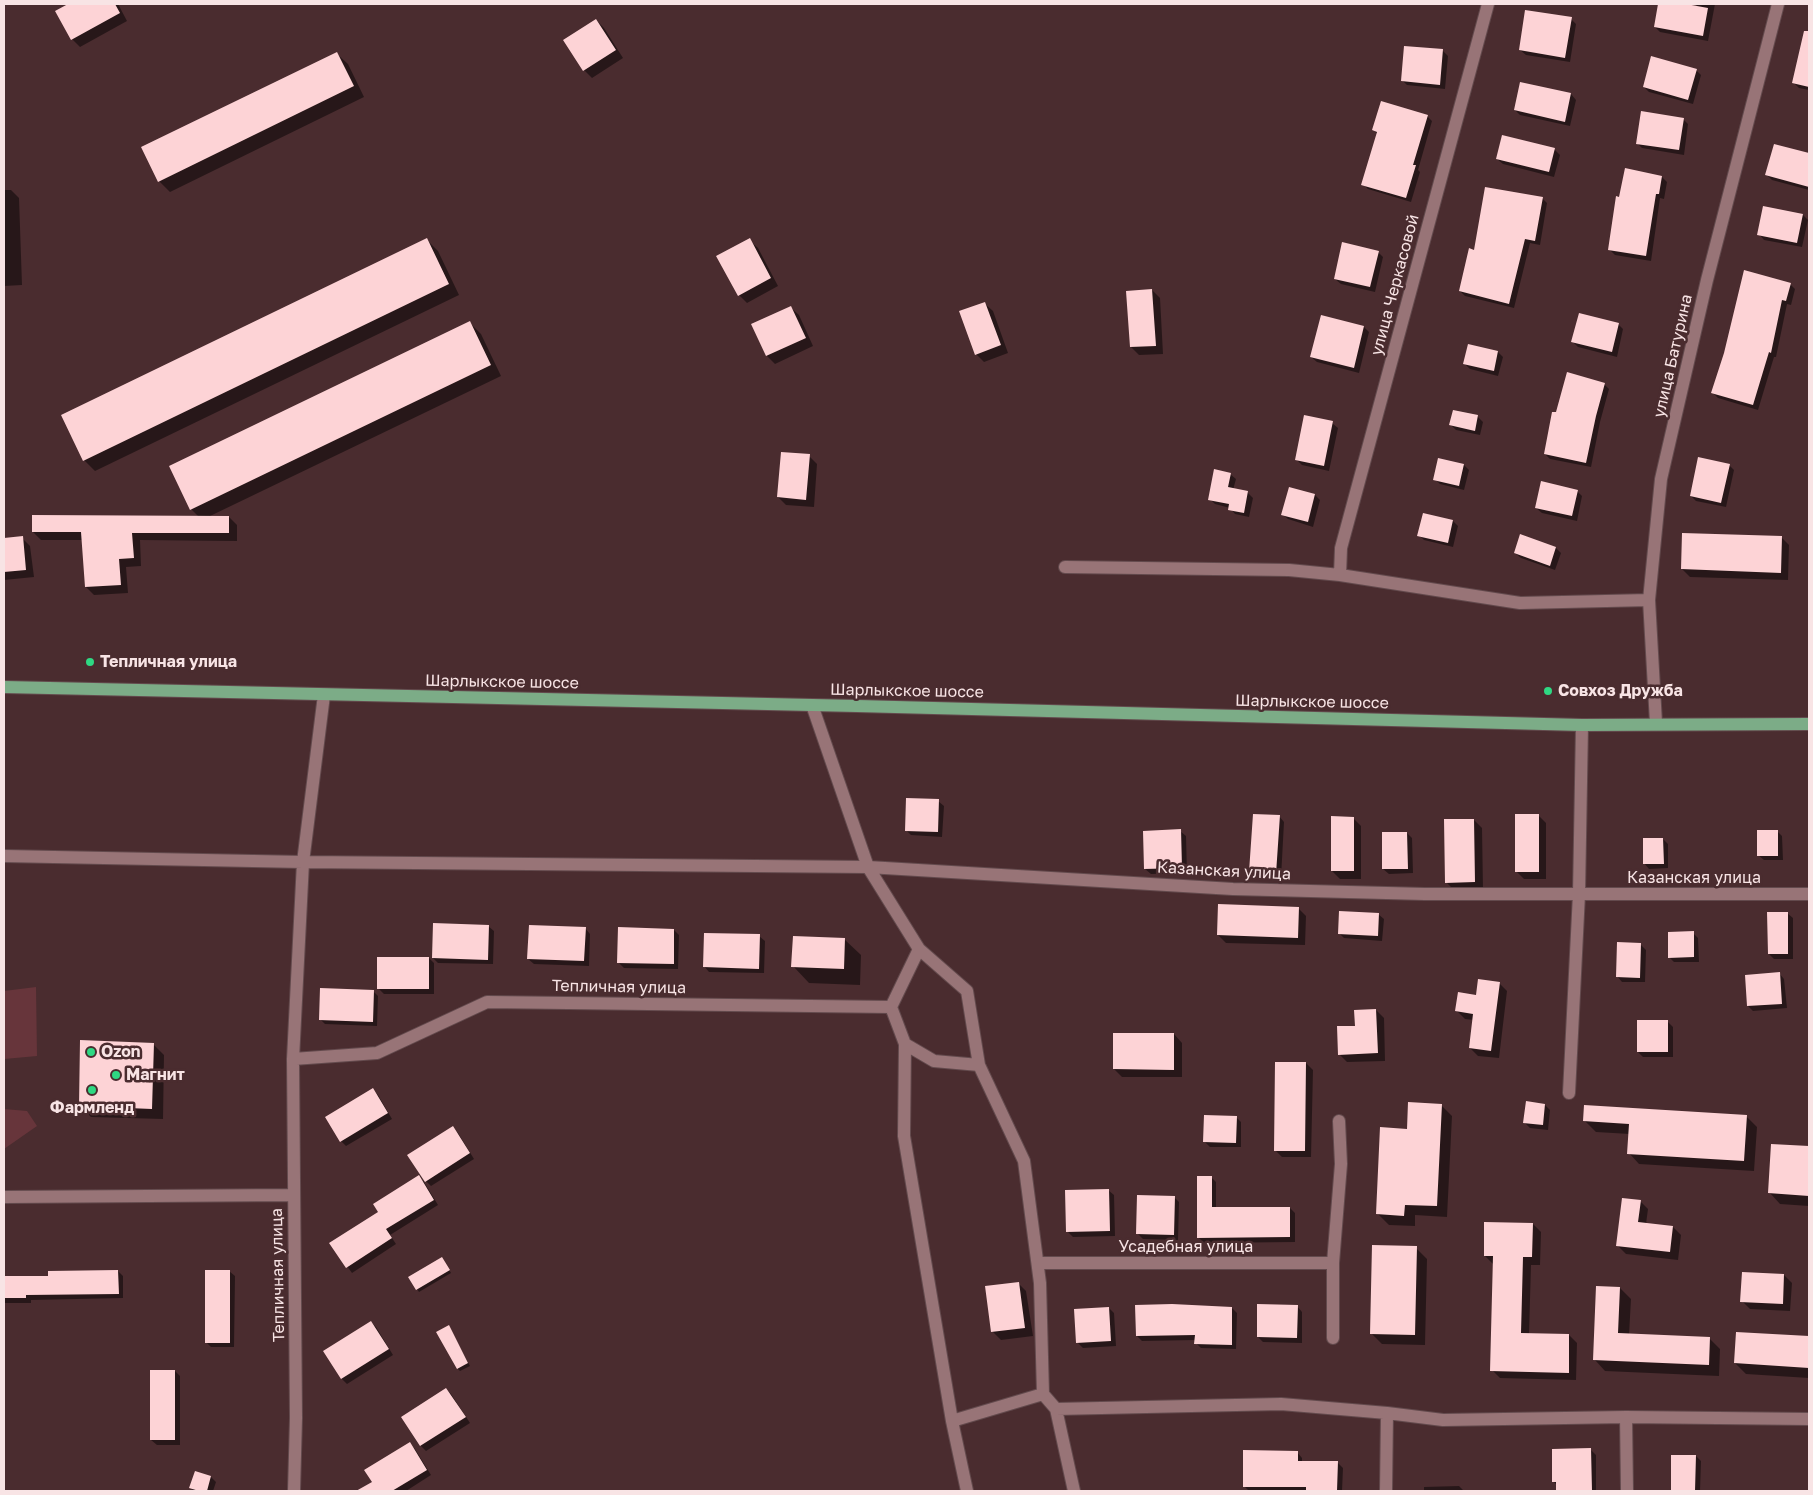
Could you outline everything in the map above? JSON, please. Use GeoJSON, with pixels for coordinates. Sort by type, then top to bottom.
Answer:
{"type":"FeatureCollection","features":[{"type":"Feature","properties":{"kind":"main road","name":"Шарлыкское шоссе"},"geometry":{"type":"LineString","coordinates":[[4,687],[1582,725],[1809,724]]}},
{"type":"Feature","properties":{"kind":"street","name":"улица Черкасовой"},"geometry":{"type":"LineString","coordinates":[[1340,575],[1341,548],[1488,4]]}},
{"type":"Feature","properties":{"kind":"street","name":"улица Батурина"},"geometry":{"type":"LineString","coordinates":[[1656,724],[1649,600],[1661,479],[1708,280],[1778,4]]}},
{"type":"Feature","properties":{"kind":"street"},"geometry":{"type":"LineString","coordinates":[[1065,567],[1289,570],[1340,575],[1520,602],[1649,600]]}},
{"type":"Feature","properties":{"kind":"street","name":"Тепличная улица"},"geometry":{"type":"LineString","coordinates":[[294,1491],[296,1418],[293,1059],[303,862],[324,695]]}},
{"type":"Feature","properties":{"kind":"street"},"geometry":{"type":"LineString","coordinates":[[812,705],[868,867],[919,949],[967,992],[979,1065],[1024,1161],[1040,1283],[1044,1394],[1056,1409],[1074,1491]]}},
{"type":"Feature","properties":{"kind":"street"},"geometry":{"type":"LineString","coordinates":[[1569,1093],[1579,894],[1582,725]]}},
{"type":"Feature","properties":{"kind":"street","name":"Казанская улица"},"geometry":{"type":"LineString","coordinates":[[4,856],[303,862],[868,867],[1233,889],[1415,894],[1809,894]]}},
{"type":"Feature","properties":{"kind":"street"},"geometry":{"type":"LineString","coordinates":[[919,949],[892,1007],[905,1044],[904,1136],[952,1421],[967,1491]]}},
{"type":"Feature","properties":{"kind":"street","name":"Тепличная улица"},"geometry":{"type":"LineString","coordinates":[[293,1059],[377,1054],[487,1002],[892,1007]]}},
{"type":"Feature","properties":{"kind":"street"},"geometry":{"type":"LineString","coordinates":[[905,1044],[934,1061],[979,1065]]}},
{"type":"Feature","properties":{"kind":"street"},"geometry":{"type":"LineString","coordinates":[[1333,1338],[1334,1263],[1341,1164],[1338,1121]]}},
{"type":"Feature","properties":{"kind":"street"},"geometry":{"type":"LineString","coordinates":[[4,1197],[293,1195]]}},
{"type":"Feature","properties":{"kind":"street","name":"Усадебная улица"},"geometry":{"type":"LineString","coordinates":[[1038,1263],[1334,1263]]}},
{"type":"Feature","properties":{"kind":"street"},"geometry":{"type":"LineString","coordinates":[[952,1421],[1044,1394]]}},
{"type":"Feature","properties":{"kind":"street"},"geometry":{"type":"LineString","coordinates":[[1056,1409],[1281,1404],[1443,1420],[1626,1417],[1809,1419]]}},
{"type":"Feature","properties":{"kind":"street"},"geometry":{"type":"LineString","coordinates":[[1386,1491],[1387,1413]]}},
{"type":"Feature","properties":{"kind":"street"},"geometry":{"type":"LineString","coordinates":[[1626,1417],[1627,1491]]}},
{"type":"Feature","properties":{"kind":"shaded area"},"geometry":{"type":"Polygon","coordinates":[[[36,987],[37,1056],[4,1059],[4,991],[36,987]]]}},
{"type":"Feature","properties":{"kind":"shaded area"},"geometry":{"type":"Polygon","coordinates":[[[4,1109],[27,1111],[37,1126],[4,1149],[4,1109]]]}},
{"type":"Feature","properties":{"kind":"building"},"geometry":{"type":"Polygon","coordinates":[[[68,4],[115,4],[120,13],[71,40],[55,11],[68,4]]]}},
{"type":"Feature","properties":{"kind":"building"},"geometry":{"type":"Polygon","coordinates":[[[1658,4],[1686,4],[1708,8],[1703,36],[1654,27],[1658,4]]]}},
{"type":"Feature","properties":{"kind":"building"},"geometry":{"type":"Polygon","coordinates":[[[1525,10],[1572,17],[1565,58],[1519,50],[1525,10]]]}},
{"type":"Feature","properties":{"kind":"building"},"geometry":{"type":"Polygon","coordinates":[[[596,19],[616,50],[583,71],[563,40],[596,19]]]}},
{"type":"Feature","properties":{"kind":"building"},"geometry":{"type":"Polygon","coordinates":[[[1804,31],[1809,31],[1809,87],[1792,83],[1804,31]]]}},
{"type":"Feature","properties":{"kind":"building"},"geometry":{"type":"Polygon","coordinates":[[[1404,46],[1443,49],[1440,85],[1401,81],[1404,46]]]}},
{"type":"Feature","properties":{"kind":"building"},"geometry":{"type":"Polygon","coordinates":[[[337,52],[354,86],[158,182],[141,147],[337,52]]]}},
{"type":"Feature","properties":{"kind":"building"},"geometry":{"type":"Polygon","coordinates":[[[1651,56],[1697,69],[1688,100],[1643,87],[1651,56]]]}},
{"type":"Feature","properties":{"kind":"building"},"geometry":{"type":"Polygon","coordinates":[[[1520,82],[1571,93],[1565,122],[1514,110],[1520,82]]]}},
{"type":"Feature","properties":{"kind":"building"},"geometry":{"type":"Polygon","coordinates":[[[1381,101],[1428,115],[1413,165],[1416,165],[1406,198],[1361,185],[1377,132],[1372,130],[1381,101]]]}},
{"type":"Feature","properties":{"kind":"building"},"geometry":{"type":"Polygon","coordinates":[[[1641,111],[1684,118],[1679,150],[1636,144],[1641,111]]]}},
{"type":"Feature","properties":{"kind":"building"},"geometry":{"type":"Polygon","coordinates":[[[1502,135],[1555,148],[1549,172],[1496,159],[1502,135]]]}},
{"type":"Feature","properties":{"kind":"building"},"geometry":{"type":"Polygon","coordinates":[[[1774,144],[1809,153],[1809,187],[1765,175],[1774,144]]]}},
{"type":"Feature","properties":{"kind":"building"},"geometry":{"type":"Polygon","coordinates":[[[1625,168],[1662,176],[1659,194],[1656,194],[1646,256],[1608,250],[1616,196],[1619,197],[1625,168]]]}},
{"type":"Feature","properties":{"kind":"building"},"geometry":{"type":"Polygon","coordinates":[[[1485,187],[1543,197],[1535,241],[1525,239],[1509,304],[1459,291],[1469,248],[1474,250],[1485,187]]]}},
{"type":"Feature","properties":{"kind":"building"},"geometry":{"type":"Polygon","coordinates":[[[1763,206],[1803,214],[1797,243],[1757,235],[1763,206]]]}},
{"type":"Feature","properties":{"kind":"building"},"geometry":{"type":"Polygon","coordinates":[[[427,238],[449,284],[83,461],[61,415],[427,238]]]}},
{"type":"Feature","properties":{"kind":"building"},"geometry":{"type":"Polygon","coordinates":[[[750,238],[771,278],[738,296],[716,256],[750,238]]]}},
{"type":"Feature","properties":{"kind":"building"},"geometry":{"type":"Polygon","coordinates":[[[1342,242],[1379,251],[1370,287],[1334,279],[1342,242]]]}},
{"type":"Feature","properties":{"kind":"building"},"geometry":{"type":"Polygon","coordinates":[[[1744,270],[1791,283],[1786,301],[1782,300],[1771,353],[1769,352],[1753,405],[1711,393],[1724,353],[1744,270]]]}},
{"type":"Feature","properties":{"kind":"building"},"geometry":{"type":"Polygon","coordinates":[[[1152,289],[1156,346],[1130,347],[1126,291],[1152,289]]]}},
{"type":"Feature","properties":{"kind":"building"},"geometry":{"type":"Polygon","coordinates":[[[985,302],[1001,345],[975,355],[959,311],[985,302]]]}},
{"type":"Feature","properties":{"kind":"building"},"geometry":{"type":"Polygon","coordinates":[[[791,306],[806,338],[766,356],[751,324],[791,306]]]}},
{"type":"Feature","properties":{"kind":"building"},"geometry":{"type":"Polygon","coordinates":[[[1579,313],[1619,323],[1612,352],[1571,342],[1579,313]]]}},
{"type":"Feature","properties":{"kind":"building"},"geometry":{"type":"Polygon","coordinates":[[[1321,315],[1364,326],[1354,368],[1310,357],[1321,315]]]}},
{"type":"Feature","properties":{"kind":"building"},"geometry":{"type":"Polygon","coordinates":[[[470,321],[491,365],[190,510],[169,466],[470,321]]]}},
{"type":"Feature","properties":{"kind":"building"},"geometry":{"type":"Polygon","coordinates":[[[1468,344],[1498,351],[1494,371],[1463,364],[1468,344]]]}},
{"type":"Feature","properties":{"kind":"building"},"geometry":{"type":"Polygon","coordinates":[[[1567,372],[1605,383],[1586,463],[1544,454],[1552,412],[1556,412],[1567,372]]]}},
{"type":"Feature","properties":{"kind":"building"},"geometry":{"type":"Polygon","coordinates":[[[1453,410],[1478,415],[1475,431],[1449,425],[1453,410]]]}},
{"type":"Feature","properties":{"kind":"building"},"geometry":{"type":"Polygon","coordinates":[[[1304,415],[1333,421],[1324,466],[1295,460],[1304,415]]]}},
{"type":"Feature","properties":{"kind":"building"},"geometry":{"type":"Polygon","coordinates":[[[781,452],[810,454],[806,500],[777,497],[781,452]]]}},
{"type":"Feature","properties":{"kind":"building"},"geometry":{"type":"Polygon","coordinates":[[[1698,457],[1730,464],[1721,503],[1690,496],[1698,457]]]}},
{"type":"Feature","properties":{"kind":"building"},"geometry":{"type":"Polygon","coordinates":[[[1438,458],[1464,464],[1459,486],[1433,480],[1438,458]]]}},
{"type":"Feature","properties":{"kind":"building"},"geometry":{"type":"Polygon","coordinates":[[[1214,469],[1231,473],[1228,487],[1248,491],[1244,513],[1228,510],[1229,504],[1208,500],[1214,469]]]}},
{"type":"Feature","properties":{"kind":"building"},"geometry":{"type":"Polygon","coordinates":[[[1541,481],[1578,490],[1572,516],[1535,508],[1541,481]]]}},
{"type":"Feature","properties":{"kind":"building"},"geometry":{"type":"Polygon","coordinates":[[[1289,487],[1315,494],[1308,522],[1281,515],[1289,487]]]}},
{"type":"Feature","properties":{"kind":"building"},"geometry":{"type":"Polygon","coordinates":[[[1423,513],[1453,520],[1448,543],[1417,536],[1423,513]]]}},
{"type":"Feature","properties":{"kind":"building"},"geometry":{"type":"Polygon","coordinates":[[[32,515],[229,516],[229,533],[132,533],[134,558],[119,559],[121,585],[85,587],[81,532],[32,532],[32,515]]]}},
{"type":"Feature","properties":{"kind":"building"},"geometry":{"type":"Polygon","coordinates":[[[1682,533],[1782,536],[1781,573],[1681,569],[1682,533]]]}},
{"type":"Feature","properties":{"kind":"building"},"geometry":{"type":"Polygon","coordinates":[[[1520,534],[1556,547],[1550,566],[1514,553],[1520,534]]]}},
{"type":"Feature","properties":{"kind":"building"},"geometry":{"type":"Polygon","coordinates":[[[23,536],[26,570],[4,572],[4,538],[23,536]]]}},
{"type":"Feature","properties":{"kind":"building"},"geometry":{"type":"Polygon","coordinates":[[[906,798],[939,799],[938,832],[905,831],[906,798]]]}},
{"type":"Feature","properties":{"kind":"building"},"geometry":{"type":"Polygon","coordinates":[[[1253,814],[1280,815],[1276,874],[1249,872],[1253,814]]]}},
{"type":"Feature","properties":{"kind":"building"},"geometry":{"type":"Polygon","coordinates":[[[1515,814],[1539,814],[1539,872],[1515,872],[1515,814]]]}},
{"type":"Feature","properties":{"kind":"building"},"geometry":{"type":"Polygon","coordinates":[[[1331,816],[1354,817],[1354,871],[1331,871],[1331,816]]]}},
{"type":"Feature","properties":{"kind":"building"},"geometry":{"type":"Polygon","coordinates":[[[1444,819],[1474,819],[1475,882],[1445,883],[1444,819]]]}},
{"type":"Feature","properties":{"kind":"building"},"geometry":{"type":"Polygon","coordinates":[[[1181,829],[1182,868],[1144,869],[1143,831],[1181,829]]]}},
{"type":"Feature","properties":{"kind":"building"},"geometry":{"type":"Polygon","coordinates":[[[1757,830],[1778,830],[1778,856],[1757,856],[1757,830]]]}},
{"type":"Feature","properties":{"kind":"building"},"geometry":{"type":"Polygon","coordinates":[[[1382,832],[1407,832],[1408,869],[1382,869],[1382,832]]]}},
{"type":"Feature","properties":{"kind":"building"},"geometry":{"type":"Polygon","coordinates":[[[1643,838],[1663,838],[1664,864],[1643,864],[1643,838]]]}},
{"type":"Feature","properties":{"kind":"building"},"geometry":{"type":"Polygon","coordinates":[[[1218,904],[1299,907],[1298,938],[1217,935],[1218,904]]]}},
{"type":"Feature","properties":{"kind":"building"},"geometry":{"type":"Polygon","coordinates":[[[1339,911],[1379,913],[1378,936],[1338,934],[1339,911]]]}},
{"type":"Feature","properties":{"kind":"building"},"geometry":{"type":"Polygon","coordinates":[[[1767,912],[1788,912],[1788,954],[1768,954],[1767,912]]]}},
{"type":"Feature","properties":{"kind":"building"},"geometry":{"type":"Polygon","coordinates":[[[433,923],[489,925],[488,960],[432,958],[433,923]]]}},
{"type":"Feature","properties":{"kind":"building"},"geometry":{"type":"Polygon","coordinates":[[[529,925],[586,927],[584,961],[527,959],[529,925]]]}},
{"type":"Feature","properties":{"kind":"building"},"geometry":{"type":"Polygon","coordinates":[[[618,927],[674,929],[674,964],[617,963],[618,927]]]}},
{"type":"Feature","properties":{"kind":"building"},"geometry":{"type":"Polygon","coordinates":[[[1694,931],[1694,957],[1668,958],[1668,932],[1694,931]]]}},
{"type":"Feature","properties":{"kind":"building"},"geometry":{"type":"Polygon","coordinates":[[[704,933],[760,934],[759,969],[703,967],[704,933]]]}},
{"type":"Feature","properties":{"kind":"building"},"geometry":{"type":"Polygon","coordinates":[[[793,936],[845,938],[844,969],[791,967],[793,936]]]}},
{"type":"Feature","properties":{"kind":"building"},"geometry":{"type":"Polygon","coordinates":[[[1617,942],[1641,943],[1640,978],[1616,977],[1617,942]]]}},
{"type":"Feature","properties":{"kind":"building"},"geometry":{"type":"Polygon","coordinates":[[[377,957],[429,957],[429,989],[377,989],[377,957]]]}},
{"type":"Feature","properties":{"kind":"building"},"geometry":{"type":"Polygon","coordinates":[[[1780,972],[1782,1004],[1747,1006],[1745,975],[1780,972]]]}},
{"type":"Feature","properties":{"kind":"building"},"geometry":{"type":"Polygon","coordinates":[[[1478,979],[1500,982],[1491,1051],[1469,1048],[1473,1014],[1455,1011],[1458,992],[1476,995],[1478,979]]]}},
{"type":"Feature","properties":{"kind":"building"},"geometry":{"type":"Polygon","coordinates":[[[320,988],[374,990],[373,1022],[319,1020],[320,988]]]}},
{"type":"Feature","properties":{"kind":"building"},"geometry":{"type":"Polygon","coordinates":[[[1376,1009],[1378,1053],[1338,1055],[1337,1026],[1355,1026],[1354,1010],[1376,1009]]]}},
{"type":"Feature","properties":{"kind":"building"},"geometry":{"type":"Polygon","coordinates":[[[1637,1020],[1668,1020],[1668,1052],[1637,1052],[1637,1020]]]}},
{"type":"Feature","properties":{"kind":"building"},"geometry":{"type":"Polygon","coordinates":[[[1113,1033],[1174,1033],[1174,1070],[1113,1069],[1113,1033]]]}},
{"type":"Feature","properties":{"kind":"building","name":"Магнит"},"geometry":{"type":"Polygon","coordinates":[[[80,1040],[154,1043],[152,1109],[79,1106],[80,1040]]]}},
{"type":"Feature","properties":{"kind":"building"},"geometry":{"type":"Polygon","coordinates":[[[1275,1062],[1306,1062],[1305,1151],[1274,1151],[1275,1062]]]}},
{"type":"Feature","properties":{"kind":"building"},"geometry":{"type":"Polygon","coordinates":[[[373,1088],[388,1113],[340,1142],[325,1117],[373,1088]]]}},
{"type":"Feature","properties":{"kind":"building"},"geometry":{"type":"Polygon","coordinates":[[[1526,1101],[1545,1104],[1543,1125],[1523,1123],[1526,1101]]]}},
{"type":"Feature","properties":{"kind":"building"},"geometry":{"type":"Polygon","coordinates":[[[1408,1102],[1442,1104],[1437,1206],[1405,1205],[1404,1216],[1376,1214],[1380,1127],[1407,1129],[1408,1102]]]}},
{"type":"Feature","properties":{"kind":"building"},"geometry":{"type":"Polygon","coordinates":[[[1584,1105],[1747,1115],[1744,1161],[1627,1154],[1629,1124],[1583,1121],[1584,1105]]]}},
{"type":"Feature","properties":{"kind":"building"},"geometry":{"type":"Polygon","coordinates":[[[1204,1115],[1237,1116],[1236,1143],[1203,1142],[1204,1115]]]}},
{"type":"Feature","properties":{"kind":"building"},"geometry":{"type":"Polygon","coordinates":[[[453,1126],[470,1153],[425,1182],[407,1155],[453,1126]]]}},
{"type":"Feature","properties":{"kind":"building"},"geometry":{"type":"Polygon","coordinates":[[[1771,1144],[1809,1146],[1809,1196],[1768,1193],[1771,1144]]]}},
{"type":"Feature","properties":{"kind":"building"},"geometry":{"type":"Polygon","coordinates":[[[419,1175],[434,1200],[386,1229],[392,1238],[346,1268],[329,1243],[378,1212],[373,1204],[419,1175]]]}},
{"type":"Feature","properties":{"kind":"building"},"geometry":{"type":"Polygon","coordinates":[[[1197,1176],[1212,1176],[1212,1207],[1290,1207],[1290,1237],[1197,1238],[1197,1176]]]}},
{"type":"Feature","properties":{"kind":"building"},"geometry":{"type":"Polygon","coordinates":[[[1109,1189],[1110,1231],[1066,1232],[1065,1190],[1109,1189]]]}},
{"type":"Feature","properties":{"kind":"building"},"geometry":{"type":"Polygon","coordinates":[[[1137,1195],[1175,1196],[1174,1235],[1136,1234],[1137,1195]]]}},
{"type":"Feature","properties":{"kind":"building"},"geometry":{"type":"Polygon","coordinates":[[[1622,1198],[1641,1200],[1638,1222],[1673,1226],[1670,1252],[1616,1246],[1622,1198]]]}},
{"type":"Feature","properties":{"kind":"building"},"geometry":{"type":"Polygon","coordinates":[[[1484,1222],[1533,1223],[1532,1257],[1523,1257],[1521,1333],[1569,1334],[1569,1373],[1490,1371],[1493,1256],[1484,1256],[1484,1222]]]}},
{"type":"Feature","properties":{"kind":"building"},"geometry":{"type":"Polygon","coordinates":[[[1372,1245],[1417,1246],[1415,1335],[1370,1334],[1372,1245]]]}},
{"type":"Feature","properties":{"kind":"building"},"geometry":{"type":"Polygon","coordinates":[[[442,1257],[450,1270],[416,1290],[408,1277],[442,1257]]]}},
{"type":"Feature","properties":{"kind":"building"},"geometry":{"type":"Polygon","coordinates":[[[118,1270],[119,1294],[26,1295],[26,1298],[4,1298],[4,1276],[48,1276],[48,1271],[118,1270]]]}},
{"type":"Feature","properties":{"kind":"building"},"geometry":{"type":"Polygon","coordinates":[[[205,1270],[230,1270],[230,1343],[205,1343],[205,1270]]]}},
{"type":"Feature","properties":{"kind":"building"},"geometry":{"type":"Polygon","coordinates":[[[1742,1272],[1784,1274],[1783,1304],[1740,1302],[1742,1272]]]}},
{"type":"Feature","properties":{"kind":"building"},"geometry":{"type":"Polygon","coordinates":[[[1019,1282],[1025,1328],[991,1332],[985,1286],[1019,1282]]]}},
{"type":"Feature","properties":{"kind":"building"},"geometry":{"type":"Polygon","coordinates":[[[1596,1286],[1620,1287],[1618,1333],[1710,1337],[1709,1365],[1593,1360],[1596,1286]]]}},
{"type":"Feature","properties":{"kind":"building"},"geometry":{"type":"Polygon","coordinates":[[[1172,1304],[1232,1307],[1232,1345],[1194,1344],[1195,1335],[1136,1336],[1135,1305],[1172,1304]]]}},
{"type":"Feature","properties":{"kind":"building"},"geometry":{"type":"Polygon","coordinates":[[[1257,1304],[1298,1305],[1297,1338],[1257,1337],[1257,1304]]]}},
{"type":"Feature","properties":{"kind":"building"},"geometry":{"type":"Polygon","coordinates":[[[1109,1307],[1111,1341],[1076,1343],[1074,1309],[1109,1307]]]}},
{"type":"Feature","properties":{"kind":"building"},"geometry":{"type":"Polygon","coordinates":[[[371,1321],[389,1349],[341,1379],[323,1351],[371,1321]]]}},
{"type":"Feature","properties":{"kind":"building"},"geometry":{"type":"Polygon","coordinates":[[[449,1325],[468,1363],[457,1369],[436,1332],[449,1325]]]}},
{"type":"Feature","properties":{"kind":"building"},"geometry":{"type":"Polygon","coordinates":[[[1736,1332],[1809,1336],[1809,1368],[1734,1363],[1736,1332]]]}},
{"type":"Feature","properties":{"kind":"building"},"geometry":{"type":"Polygon","coordinates":[[[150,1370],[175,1370],[175,1440],[150,1440],[150,1370]]]}},
{"type":"Feature","properties":{"kind":"building"},"geometry":{"type":"Polygon","coordinates":[[[446,1388],[466,1417],[420,1446],[401,1417],[446,1388]]]}},
{"type":"Feature","properties":{"kind":"building"},"geometry":{"type":"Polygon","coordinates":[[[410,1442],[427,1470],[392,1491],[356,1491],[372,1482],[364,1470],[410,1442]]]}},
{"type":"Feature","properties":{"kind":"building"},"geometry":{"type":"Polygon","coordinates":[[[1591,1448],[1592,1491],[1556,1491],[1556,1482],[1552,1482],[1552,1449],[1591,1448]]]}},
{"type":"Feature","properties":{"kind":"building"},"geometry":{"type":"Polygon","coordinates":[[[1243,1450],[1298,1451],[1298,1461],[1338,1461],[1337,1491],[1306,1491],[1306,1487],[1243,1487],[1243,1450]]]}},
{"type":"Feature","properties":{"kind":"building"},"geometry":{"type":"Polygon","coordinates":[[[1671,1455],[1696,1455],[1695,1491],[1671,1491],[1671,1455]]]}},
{"type":"Feature","properties":{"kind":"building"},"geometry":{"type":"Polygon","coordinates":[[[195,1471],[211,1476],[207,1491],[189,1488],[195,1471]]]}},
{"type":"Feature","properties":{"kind":"place","name":"Тепличная улица"},"geometry":{"type":"Point","coordinates":[90,662]}},
{"type":"Feature","properties":{"kind":"place","name":"Совхоз Дружба"},"geometry":{"type":"Point","coordinates":[1548,691]}},
{"type":"Feature","properties":{"kind":"place","name":"Ozon"},"geometry":{"type":"Point","coordinates":[91,1052]}},
{"type":"Feature","properties":{"kind":"place","name":"Магнит"},"geometry":{"type":"Point","coordinates":[116,1075]}},
{"type":"Feature","properties":{"kind":"place","name":"Фармленд"},"geometry":{"type":"Point","coordinates":[92,1090]}}]}
